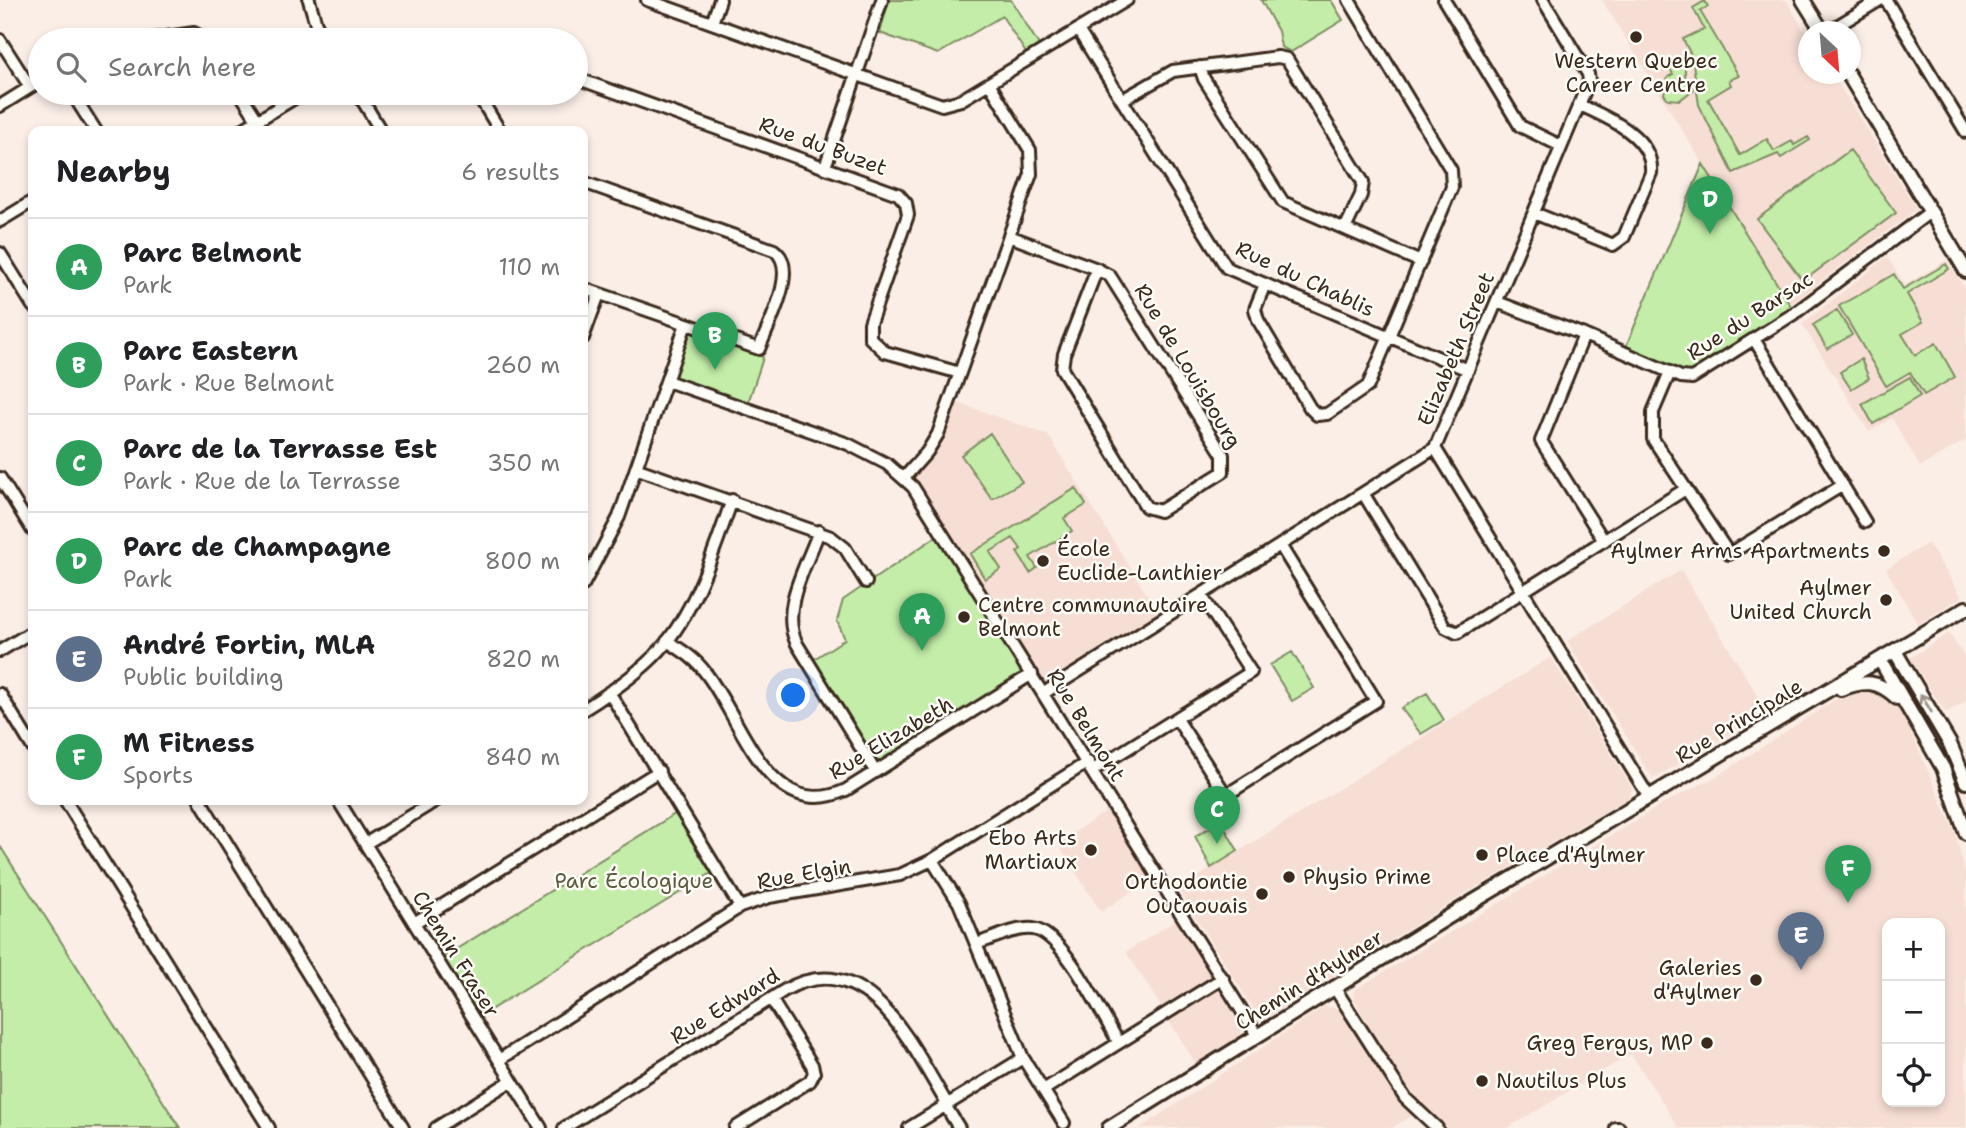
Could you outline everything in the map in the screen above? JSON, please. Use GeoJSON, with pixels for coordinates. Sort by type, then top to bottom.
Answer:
{"type":"FeatureCollection","features":[{"type":"Feature","properties":{"kind":"main road"},"geometry":{"type":"LineString","coordinates":[[1803,0],[1817,21]]}},
{"type":"Feature","properties":{"kind":"main road"},"geometry":{"type":"LineString","coordinates":[[1854,84],[1966,271]]}},
{"type":"Feature","properties":{"kind":"main road","name":"Rue Principale"},"geometry":{"type":"LineString","coordinates":[[1531,867],[1966,608]]}},
{"type":"Feature","properties":{"kind":"main road"},"geometry":{"type":"LineString","coordinates":[[1895,651],[1950,744],[1966,782]]}},
{"type":"Feature","properties":{"kind":"main road"},"geometry":{"type":"LineString","coordinates":[[1880,660],[1951,785],[1966,833]]}},
{"type":"Feature","properties":{"kind":"main road"},"geometry":{"type":"LineString","coordinates":[[1811,701],[1864,682],[1876,683],[1891,692],[1913,717]]}},
{"type":"Feature","properties":{"kind":"main road","name":"Chemin d'Aylmer"},"geometry":{"type":"LineString","coordinates":[[1109,1128],[1531,867]]}},
{"type":"Feature","properties":{"kind":"street"},"geometry":{"type":"LineString","coordinates":[[309,0],[318,28]]}},
{"type":"Feature","properties":{"kind":"street"},"geometry":{"type":"LineString","coordinates":[[647,0],[942,105],[961,100],[1127,0]]}},
{"type":"Feature","properties":{"kind":"street"},"geometry":{"type":"LineString","coordinates":[[712,23],[720,0]]}},
{"type":"Feature","properties":{"kind":"street"},"geometry":{"type":"LineString","coordinates":[[825,167],[882,0]]}},
{"type":"Feature","properties":{"kind":"street"},"geometry":{"type":"LineString","coordinates":[[1265,284],[1255,315],[1310,408],[1317,415],[1327,414],[1365,391],[1452,187],[1454,176],[1349,0]]}},
{"type":"Feature","properties":{"kind":"street"},"geometry":{"type":"LineString","coordinates":[[1444,0],[1520,126],[1561,146]]}},
{"type":"Feature","properties":{"kind":"street","name":"Elizabeth Street"},"geometry":{"type":"LineString","coordinates":[[1044,693],[1435,448],[1589,81],[1588,74],[1543,0]]}},
{"type":"Feature","properties":{"kind":"street"},"geometry":{"type":"LineString","coordinates":[[1844,21],[1880,0]]}},
{"type":"Feature","properties":{"kind":"street"},"geometry":{"type":"LineString","coordinates":[[1886,0],[1966,132]]}},
{"type":"Feature","properties":{"kind":"street","name":"Rue du Chablis"},"geometry":{"type":"LineString","coordinates":[[1078,30],[1227,268],[1468,370]]}},
{"type":"Feature","properties":{"kind":"street"},"geometry":{"type":"LineString","coordinates":[[0,40],[28,75]]}},
{"type":"Feature","properties":{"kind":"street"},"geometry":{"type":"LineString","coordinates":[[1122,100],[1167,73],[1278,57],[1290,62],[1363,182],[1361,195],[1345,229]]}},
{"type":"Feature","properties":{"kind":"street"},"geometry":{"type":"LineString","coordinates":[[1200,67],[1204,79],[1277,196],[1291,207],[1421,262]]}},
{"type":"Feature","properties":{"kind":"street","name":"Rue du Buzet"},"geometry":{"type":"LineString","coordinates":[[588,82],[898,194],[908,208],[907,222],[870,323],[873,344],[885,352],[960,373]]}},
{"type":"Feature","properties":{"kind":"street"},"geometry":{"type":"LineString","coordinates":[[904,478],[933,444],[1031,174],[1033,156],[989,83]]}},
{"type":"Feature","properties":{"kind":"street"},"geometry":{"type":"LineString","coordinates":[[0,106],[28,88]]}},
{"type":"Feature","properties":{"kind":"street"},"geometry":{"type":"LineString","coordinates":[[80,105],[93,126]]}},
{"type":"Feature","properties":{"kind":"street"},"geometry":{"type":"LineString","coordinates":[[248,105],[258,121]]}},
{"type":"Feature","properties":{"kind":"street"},"geometry":{"type":"LineString","coordinates":[[249,126],[284,105]]}},
{"type":"Feature","properties":{"kind":"street"},"geometry":{"type":"LineString","coordinates":[[365,105],[378,126]]}},
{"type":"Feature","properties":{"kind":"street"},"geometry":{"type":"LineString","coordinates":[[484,105],[497,126]]}},
{"type":"Feature","properties":{"kind":"street"},"geometry":{"type":"LineString","coordinates":[[1534,213],[1613,245],[1624,237],[1651,173],[1650,163],[1629,129],[1580,105]]}},
{"type":"Feature","properties":{"kind":"street"},"geometry":{"type":"LineString","coordinates":[[588,184],[781,255],[786,264],[785,277],[759,349],[588,290]]}},
{"type":"Feature","properties":{"kind":"street"},"geometry":{"type":"LineString","coordinates":[[0,221],[28,204]]}},
{"type":"Feature","properties":{"kind":"street","name":"Rue du Barsac"},"geometry":{"type":"LineString","coordinates":[[1497,302],[1670,372],[1692,378],[1795,313],[1930,212]]}},
{"type":"Feature","properties":{"kind":"street","name":"Rue de Louisbourg"},"geometry":{"type":"LineString","coordinates":[[1009,236],[1097,269],[1115,281],[1225,460],[1223,471],[1160,511],[1146,507],[1062,369],[1064,354],[1097,269]]}},
{"type":"Feature","properties":{"kind":"street"},"geometry":{"type":"LineString","coordinates":[[1,256],[28,298]]}},
{"type":"Feature","properties":{"kind":"street"},"geometry":{"type":"LineString","coordinates":[[588,324],[599,294]]}},
{"type":"Feature","properties":{"kind":"street"},"geometry":{"type":"LineString","coordinates":[[588,576],[611,535],[638,469],[686,324]]}},
{"type":"Feature","properties":{"kind":"street"},"geometry":{"type":"LineString","coordinates":[[1584,335],[1541,442],[1604,541]]}},
{"type":"Feature","properties":{"kind":"street"},"geometry":{"type":"LineString","coordinates":[[1754,339],[1865,522]]}},
{"type":"Feature","properties":{"kind":"street"},"geometry":{"type":"LineString","coordinates":[[1670,372],[1656,402],[1651,429],[1657,448],[1729,554],[1843,485]]}},
{"type":"Feature","properties":{"kind":"street","name":"Rue Belmont"},"geometry":{"type":"LineString","coordinates":[[667,381],[848,444],[878,459],[904,478],[926,504],[1257,1035]]}},
{"type":"Feature","properties":{"kind":"street"},"geometry":{"type":"LineString","coordinates":[[1435,448],[1648,797]]}},
{"type":"Feature","properties":{"kind":"street"},"geometry":{"type":"LineString","coordinates":[[638,469],[819,531],[841,543],[866,582]]}},
{"type":"Feature","properties":{"kind":"street"},"geometry":{"type":"LineString","coordinates":[[0,478],[28,523]]}},
{"type":"Feature","properties":{"kind":"street"},"geometry":{"type":"LineString","coordinates":[[1363,493],[1449,631],[1462,631],[1684,490]]}},
{"type":"Feature","properties":{"kind":"street"},"geometry":{"type":"LineString","coordinates":[[588,707],[610,692],[667,641],[701,581],[732,500]]}},
{"type":"Feature","properties":{"kind":"street"},"geometry":{"type":"LineString","coordinates":[[819,531],[792,604],[791,630],[875,771]]}},
{"type":"Feature","properties":{"kind":"street"},"geometry":{"type":"LineString","coordinates":[[1177,719],[1226,795],[1376,701],[1280,545]]}},
{"type":"Feature","properties":{"kind":"street","name":"Rue Elgin"},"geometry":{"type":"LineString","coordinates":[[499,1060],[740,908],[769,897],[900,875],[932,860],[1090,766],[1177,719],[1251,672],[1201,595]]}},
{"type":"Feature","properties":{"kind":"street"},"geometry":{"type":"LineString","coordinates":[[0,651],[28,634]]}},
{"type":"Feature","properties":{"kind":"street","name":"Rue Elizabeth"},"geometry":{"type":"LineString","coordinates":[[667,641],[704,671],[771,776],[788,791],[810,799],[828,797],[875,771],[1031,674]]}},
{"type":"Feature","properties":{"kind":"street"},"geometry":{"type":"LineString","coordinates":[[610,692],[740,908]]}},
{"type":"Feature","properties":{"kind":"street"},"geometry":{"type":"LineString","coordinates":[[0,694],[28,740]]}},
{"type":"Feature","properties":{"kind":"street"},"geometry":{"type":"LineString","coordinates":[[414,923],[659,771]]}},
{"type":"Feature","properties":{"kind":"street"},"geometry":{"type":"LineString","coordinates":[[68,805],[269,1128]]}},
{"type":"Feature","properties":{"kind":"street"},"geometry":{"type":"LineString","coordinates":[[203,805],[403,1128]]}},
{"type":"Feature","properties":{"kind":"street","name":"Chemin Fraser"},"geometry":{"type":"LineString","coordinates":[[341,805],[541,1128]]}},
{"type":"Feature","properties":{"kind":"street"},"geometry":{"type":"LineString","coordinates":[[365,844],[429,805]]}},
{"type":"Feature","properties":{"kind":"street"},"geometry":{"type":"LineString","coordinates":[[932,860],[959,903],[1023,1058],[1045,1089],[1064,1124]]}},
{"type":"Feature","properties":{"kind":"street"},"geometry":{"type":"LineString","coordinates":[[976,944],[1024,929],[1037,930],[1049,936],[1063,953],[1119,1043]]}},
{"type":"Feature","properties":{"kind":"street"},"geometry":{"type":"LineString","coordinates":[[1045,1089],[1223,978]]}},
{"type":"Feature","properties":{"kind":"street","name":"Rue Edward"},"geometry":{"type":"LineString","coordinates":[[564,1128],[794,985],[813,980],[845,983],[873,995],[892,1017],[960,1128]]}},
{"type":"Feature","properties":{"kind":"street"},"geometry":{"type":"LineString","coordinates":[[1334,988],[1405,1098],[1437,1128]]}},
{"type":"Feature","properties":{"kind":"street"},"geometry":{"type":"LineString","coordinates":[[735,1128],[810,1081],[814,1073],[812,1065],[771,999]]}},
{"type":"Feature","properties":{"kind":"street"},"geometry":{"type":"LineString","coordinates":[[909,1128],[1023,1058]]}},
{"type":"Feature","properties":{"kind":"street"},"geometry":{"type":"LineString","coordinates":[[436,1128],[512,1081]]}},
{"type":"Feature","properties":{"kind":"shaded area"},"geometry":{"type":"Polygon","coordinates":[[[1602,0],[1786,0],[1799,21],[1798,84],[1838,84],[1917,209],[1790,305],[1602,0]]]}},
{"type":"Feature","properties":{"kind":"shaded area"},"geometry":{"type":"Polygon","coordinates":[[[1887,257],[1905,285],[1947,260],[1966,290],[1966,440],[1920,467],[1892,418],[1869,432],[1802,324],[1887,257]]]}},
{"type":"Feature","properties":{"kind":"shaded area","name":"École Euclide-Lanthier"},"geometry":{"type":"Polygon","coordinates":[[[951,400],[1048,435],[1162,619],[1044,693],[904,478],[927,452],[951,400]]]}},
{"type":"Feature","properties":{"kind":"shaded area"},"geometry":{"type":"Polygon","coordinates":[[[1928,543],[1962,597],[1918,624],[1886,569],[1928,543]]]}},
{"type":"Feature","properties":{"kind":"shaded area"},"geometry":{"type":"Polygon","coordinates":[[[1681,570],[1768,712],[1653,779],[1567,641],[1681,570]]]}},
{"type":"Feature","properties":{"kind":"shaded area"},"geometry":{"type":"Polygon","coordinates":[[[1949,633],[1966,659],[1966,701],[1946,713],[1910,658],[1949,633]]]}},
{"type":"Feature","properties":{"kind":"shaded area"},"geometry":{"type":"Polygon","coordinates":[[[1551,657],[1632,788],[1630,797],[1473,889],[1261,1021],[1178,889],[1551,657]]]}},
{"type":"Feature","properties":{"kind":"shaded area"},"geometry":{"type":"Polygon","coordinates":[[[1856,686],[1883,690],[1904,716],[1956,835],[1966,876],[1966,1128],[1679,1128],[1631,1054],[1508,1128],[1443,1128],[1419,1104],[1366,1021],[1353,996],[1354,990],[1668,801],[1719,775],[1856,686]]]}},
{"type":"Feature","properties":{"kind":"shaded area"},"geometry":{"type":"Polygon","coordinates":[[[1109,810],[1152,878],[1101,912],[1057,843],[1109,810]]]}},
{"type":"Feature","properties":{"kind":"shaded area"},"geometry":{"type":"Polygon","coordinates":[[[1177,919],[1212,976],[1162,1008],[1126,952],[1177,919]]]}},
{"type":"Feature","properties":{"kind":"shaded area"},"geometry":{"type":"Polygon","coordinates":[[[1220,987],[1242,1030],[1239,1037],[1196,1064],[1169,1021],[1220,987]]]}},
{"type":"Feature","properties":{"kind":"shaded area"},"geometry":{"type":"Polygon","coordinates":[[[1325,1006],[1339,1009],[1401,1106],[1413,1115],[1392,1128],[1140,1128],[1325,1006]]]}},
{"type":"Feature","properties":{"kind":"green space"},"geometry":{"type":"Polygon","coordinates":[[[889,0],[1011,0],[1039,45],[1026,53],[1002,16],[938,54],[880,33],[889,0]]]}},
{"type":"Feature","properties":{"kind":"green space"},"geometry":{"type":"Polygon","coordinates":[[[1261,0],[1331,0],[1343,20],[1291,52],[1281,47],[1278,31],[1261,0]]]}},
{"type":"Feature","properties":{"kind":"green space"},"geometry":{"type":"Polygon","coordinates":[[[1705,1],[1708,7],[1700,11],[1739,76],[1729,80],[1731,85],[1708,99],[1740,155],[1767,139],[1774,151],[1792,141],[1794,145],[1808,137],[1810,140],[1781,158],[1778,154],[1733,173],[1699,105],[1692,57],[1683,39],[1704,29],[1693,8],[1705,1]]]}},
{"type":"Feature","properties":{"kind":"green space"},"geometry":{"type":"Polygon","coordinates":[[[1671,62],[1685,66],[1685,76],[1694,89],[1680,100],[1668,99],[1664,94],[1668,77],[1673,74],[1669,67],[1671,62]]]}},
{"type":"Feature","properties":{"kind":"green space"},"geometry":{"type":"Polygon","coordinates":[[[1850,150],[1896,213],[1803,281],[1757,219],[1850,150]]]}},
{"type":"Feature","properties":{"kind":"green space"},"geometry":{"type":"Polygon","coordinates":[[[1703,164],[1795,313],[1692,378],[1624,351],[1703,164]]]}},
{"type":"Feature","properties":{"kind":"green space"},"geometry":{"type":"Polygon","coordinates":[[[1946,264],[1949,269],[1907,294],[1923,322],[1902,334],[1915,355],[1936,343],[1955,377],[1924,395],[1910,372],[1886,386],[1839,306],[1894,274],[1903,289],[1946,264]]]}},
{"type":"Feature","properties":{"kind":"green space"},"geometry":{"type":"Polygon","coordinates":[[[1837,310],[1852,335],[1827,349],[1813,325],[1837,310]]]}},
{"type":"Feature","properties":{"kind":"green space"},"geometry":{"type":"Polygon","coordinates":[[[686,324],[759,349],[763,358],[746,409],[667,381],[686,324]]]}},
{"type":"Feature","properties":{"kind":"green space"},"geometry":{"type":"Polygon","coordinates":[[[1861,359],[1869,378],[1851,389],[1840,372],[1861,359]]]}},
{"type":"Feature","properties":{"kind":"green space"},"geometry":{"type":"Polygon","coordinates":[[[1910,377],[1920,396],[1873,424],[1862,404],[1910,377]]]}},
{"type":"Feature","properties":{"kind":"green space"},"geometry":{"type":"Polygon","coordinates":[[[990,433],[1022,482],[992,499],[961,455],[990,433]]]}},
{"type":"Feature","properties":{"kind":"green space"},"geometry":{"type":"Polygon","coordinates":[[[1076,488],[1086,505],[1064,518],[1072,531],[1030,557],[1037,568],[1030,573],[1017,552],[1021,549],[1013,538],[990,552],[1001,569],[985,579],[970,554],[1076,488]]]}},
{"type":"Feature","properties":{"kind":"green space"},"geometry":{"type":"Polygon","coordinates":[[[943,532],[1032,674],[875,771],[808,663],[845,639],[837,621],[843,600],[943,532]]]}},
{"type":"Feature","properties":{"kind":"green space"},"geometry":{"type":"Polygon","coordinates":[[[1292,652],[1314,688],[1292,701],[1270,665],[1292,652]]]}},
{"type":"Feature","properties":{"kind":"green space"},"geometry":{"type":"Polygon","coordinates":[[[1427,693],[1444,720],[1421,734],[1401,708],[1427,693]]]}},
{"type":"Feature","properties":{"kind":"green space"},"geometry":{"type":"Polygon","coordinates":[[[1221,804],[1226,804],[1223,825],[1238,851],[1211,868],[1195,836],[1215,825],[1221,804]]]}},
{"type":"Feature","properties":{"kind":"green space","name":"Parc Écologique"},"geometry":{"type":"Polygon","coordinates":[[[683,809],[718,869],[474,1020],[437,961],[683,809]]]}},
{"type":"Feature","properties":{"kind":"green space"},"geometry":{"type":"Polygon","coordinates":[[[0,846],[180,1128],[0,1128],[0,846]]]}},
{"type":"Feature","properties":{"kind":"place","name":"Western Quebec Career Centre"},"geometry":{"type":"Point","coordinates":[1636,37]}},
{"type":"Feature","properties":{"kind":"place","name":"Parc de Champagne"},"geometry":{"type":"Point","coordinates":[1710,234]}},
{"type":"Feature","properties":{"kind":"place","name":"Parc Eastern"},"geometry":{"type":"Point","coordinates":[715,370]}},
{"type":"Feature","properties":{"kind":"place","name":"Aylmer Arms Apartments"},"geometry":{"type":"Point","coordinates":[1884,551]}},
{"type":"Feature","properties":{"kind":"place","name":"École Euclide-Lanthier"},"geometry":{"type":"Point","coordinates":[1043,561]}},
{"type":"Feature","properties":{"kind":"place","name":"Aylmer United Church"},"geometry":{"type":"Point","coordinates":[1886,600]}},
{"type":"Feature","properties":{"kind":"place","name":"Centre communautaire Belmont"},"geometry":{"type":"Point","coordinates":[964,617]}},
{"type":"Feature","properties":{"kind":"place","name":"Parc Belmont"},"geometry":{"type":"Point","coordinates":[922,651]}},
{"type":"Feature","properties":{"kind":"place","name":"Parc de la Terrasse Est"},"geometry":{"type":"Point","coordinates":[1217,844]}},
{"type":"Feature","properties":{"kind":"place","name":"Ebo Arts Martiaux"},"geometry":{"type":"Point","coordinates":[1091,850]}},
{"type":"Feature","properties":{"kind":"place","name":"Place d'Aylmer"},"geometry":{"type":"Point","coordinates":[1482,855]}},
{"type":"Feature","properties":{"kind":"place","name":"Physio Prime"},"geometry":{"type":"Point","coordinates":[1289,877]}},
{"type":"Feature","properties":{"kind":"place","name":"Orthodontie Outaouais"},"geometry":{"type":"Point","coordinates":[1262,894]}},
{"type":"Feature","properties":{"kind":"place","name":"M Fitness"},"geometry":{"type":"Point","coordinates":[1848,903]}},
{"type":"Feature","properties":{"kind":"place","name":"André Fortin, MLA"},"geometry":{"type":"Point","coordinates":[1801,970]}},
{"type":"Feature","properties":{"kind":"place","name":"Galeries d'Aylmer"},"geometry":{"type":"Point","coordinates":[1756,980]}},
{"type":"Feature","properties":{"kind":"place","name":"Greg Fergus, MP"},"geometry":{"type":"Point","coordinates":[1707,1043]}},
{"type":"Feature","properties":{"kind":"place","name":"Nautilus Plus"},"geometry":{"type":"Point","coordinates":[1482,1081]}}]}
